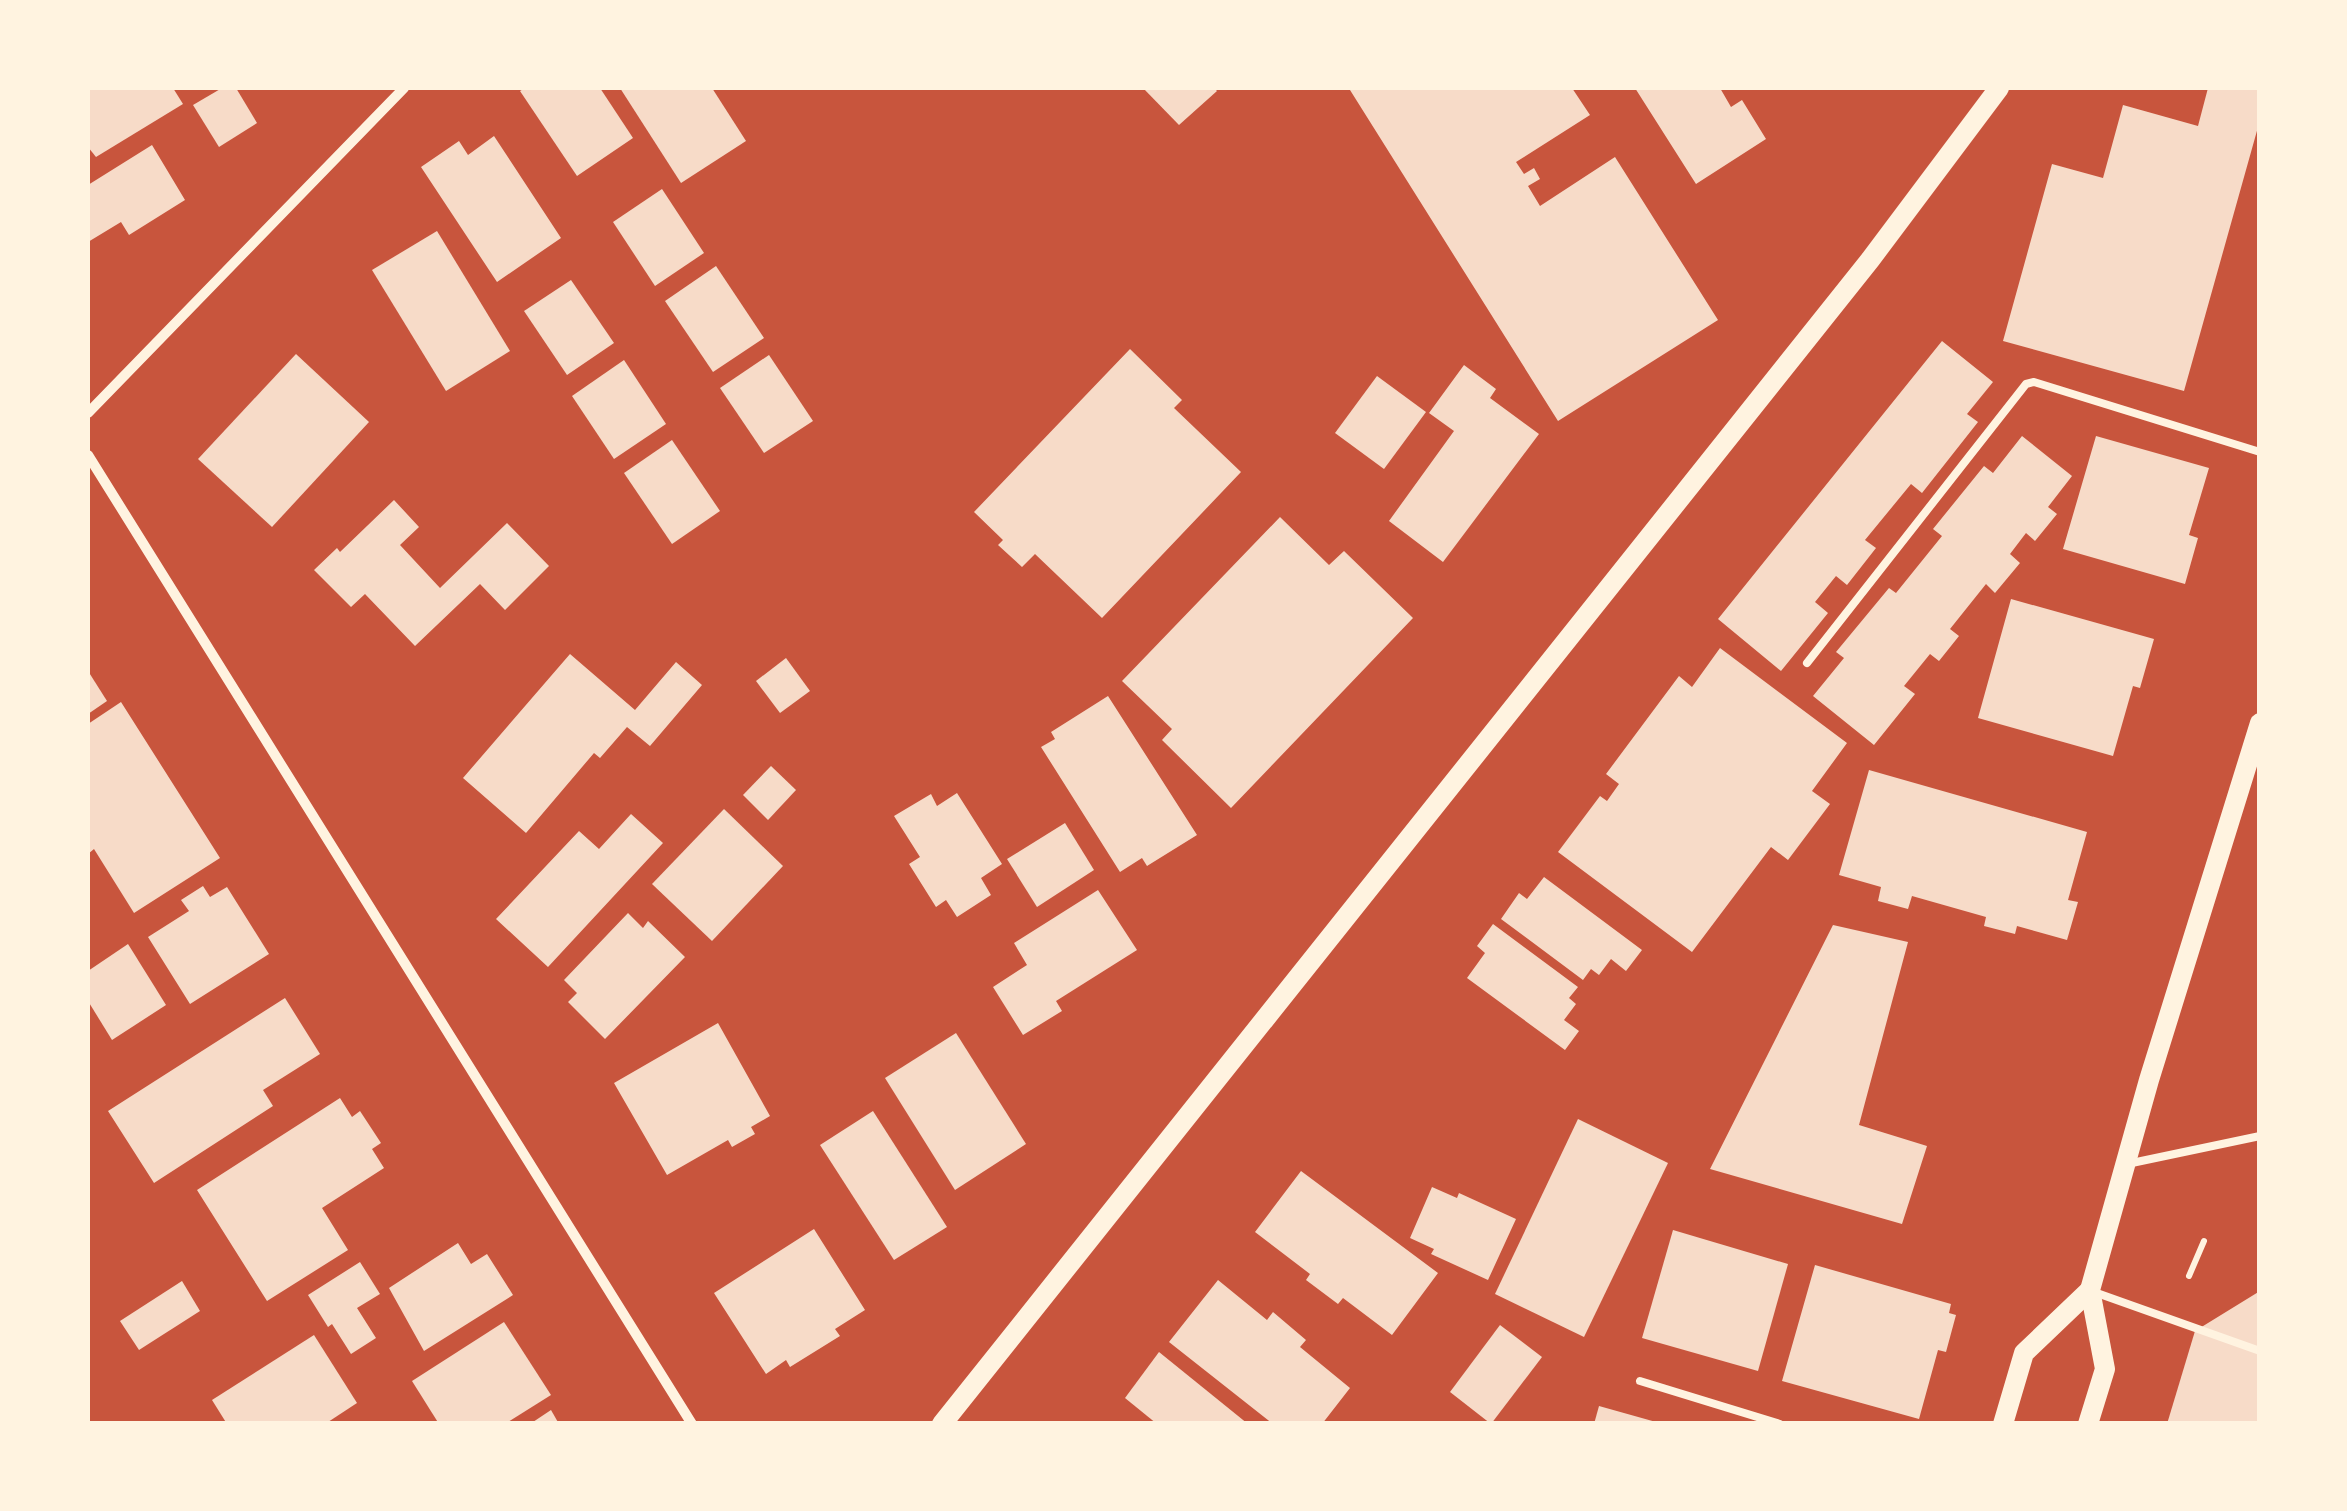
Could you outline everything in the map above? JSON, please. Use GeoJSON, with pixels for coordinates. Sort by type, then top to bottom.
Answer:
{"type":"FeatureCollection","features":[{"type":"Feature","properties":{"kind":"main road"},"geometry":{"type":"LineString","coordinates":[[942,1424],[1870,260],[1998,88]]}},
{"type":"Feature","properties":{"kind":"main road"},"geometry":{"type":"LineString","coordinates":[[2088,1424],[2105,1369],[2090,1290],[2260,723]]}},
{"type":"Feature","properties":{"kind":"main road"},"geometry":{"type":"LineString","coordinates":[[2003,1424],[2024,1354],[2090,1290]]}},
{"type":"Feature","properties":{"kind":"street"},"geometry":{"type":"LineString","coordinates":[[88,414],[404,88]]}},
{"type":"Feature","properties":{"kind":"street"},"geometry":{"type":"LineString","coordinates":[[88,455],[692,1424]]}},
{"type":"Feature","properties":{"kind":"lane"},"geometry":{"type":"LineString","coordinates":[[1807,663],[2026,384],[2034,382],[2260,452]]}},
{"type":"Feature","properties":{"kind":"lane"},"geometry":{"type":"LineString","coordinates":[[2126,1164],[2260,1136]]}},
{"type":"Feature","properties":{"kind":"lane"},"geometry":{"type":"LineString","coordinates":[[2090,1290],[2260,1351]]}},
{"type":"Feature","properties":{"kind":"lane"},"geometry":{"type":"LineString","coordinates":[[1640,1381],[1780,1424]]}},
{"type":"Feature","properties":{"kind":"path"},"geometry":{"type":"LineString","coordinates":[[2189,1276],[2204,1241]]}},
{"type":"Feature","properties":{"kind":"building"},"geometry":{"type":"Polygon","coordinates":[[[88,88],[173,88],[183,104],[96,157],[88,147],[88,88]]]}},
{"type":"Feature","properties":{"kind":"building"},"geometry":{"type":"Polygon","coordinates":[[[222,88],[236,88],[257,123],[219,147],[193,105],[222,88]]]}},
{"type":"Feature","properties":{"kind":"building"},"geometry":{"type":"Polygon","coordinates":[[[600,88],[633,138],[577,176],[520,91],[600,88]]]}},
{"type":"Feature","properties":{"kind":"building"},"geometry":{"type":"Polygon","coordinates":[[[620,88],[712,88],[746,141],[681,183],[620,88]]]}},
{"type":"Feature","properties":{"kind":"building"},"geometry":{"type":"Polygon","coordinates":[[[1143,88],[1214,88],[1217,91],[1179,125],[1143,88]]]}},
{"type":"Feature","properties":{"kind":"building"},"geometry":{"type":"Polygon","coordinates":[[[1572,88],[1590,115],[1516,162],[1524,174],[1534,168],[1540,179],[1528,186],[1540,206],[1615,157],[1718,320],[1558,421],[1350,90],[1572,88]]]}},
{"type":"Feature","properties":{"kind":"building"},"geometry":{"type":"Polygon","coordinates":[[[1635,88],[1720,88],[1731,107],[1742,100],[1766,139],[1696,184],[1635,88]]]}},
{"type":"Feature","properties":{"kind":"building"},"geometry":{"type":"Polygon","coordinates":[[[2208,88],[2260,88],[2260,120],[2184,391],[2003,341],[2052,164],[2103,178],[2123,105],[2198,126],[2208,88]]]}},
{"type":"Feature","properties":{"kind":"building"},"geometry":{"type":"Polygon","coordinates":[[[494,136],[561,238],[497,282],[421,167],[459,141],[468,155],[494,136]]]}},
{"type":"Feature","properties":{"kind":"building"},"geometry":{"type":"Polygon","coordinates":[[[152,145],[185,200],[129,235],[121,222],[88,242],[88,185],[152,145]]]}},
{"type":"Feature","properties":{"kind":"building"},"geometry":{"type":"Polygon","coordinates":[[[662,189],[704,253],[655,286],[613,222],[662,189]]]}},
{"type":"Feature","properties":{"kind":"building"},"geometry":{"type":"Polygon","coordinates":[[[437,231],[510,351],[446,391],[372,270],[437,231]]]}},
{"type":"Feature","properties":{"kind":"building"},"geometry":{"type":"Polygon","coordinates":[[[716,266],[764,338],[713,372],[665,301],[716,266]]]}},
{"type":"Feature","properties":{"kind":"building"},"geometry":{"type":"Polygon","coordinates":[[[571,280],[614,343],[567,375],[524,311],[571,280]]]}},
{"type":"Feature","properties":{"kind":"building"},"geometry":{"type":"Polygon","coordinates":[[[1942,341],[1993,382],[1967,414],[1978,422],[1922,493],[1911,484],[1865,540],[1876,548],[1847,585],[1836,576],[1815,602],[1828,613],[1781,671],[1718,619],[1942,341]]]}},
{"type":"Feature","properties":{"kind":"building"},"geometry":{"type":"Polygon","coordinates":[[[1130,349],[1182,400],[1174,408],[1241,472],[1102,618],[1035,554],[1022,567],[998,545],[1003,540],[974,512],[1130,349]]]}},
{"type":"Feature","properties":{"kind":"building"},"geometry":{"type":"Polygon","coordinates":[[[296,354],[369,422],[272,527],[198,459],[296,354]]]}},
{"type":"Feature","properties":{"kind":"building"},"geometry":{"type":"Polygon","coordinates":[[[769,355],[813,421],[764,453],[720,388],[769,355]]]}},
{"type":"Feature","properties":{"kind":"building"},"geometry":{"type":"Polygon","coordinates":[[[624,360],[666,424],[614,459],[572,396],[624,360]]]}},
{"type":"Feature","properties":{"kind":"building"},"geometry":{"type":"Polygon","coordinates":[[[1464,365],[1496,389],[1490,398],[1539,434],[1443,562],[1389,521],[1454,431],[1429,413],[1464,365]]]}},
{"type":"Feature","properties":{"kind":"building"},"geometry":{"type":"Polygon","coordinates":[[[1377,376],[1426,412],[1384,469],[1335,433],[1377,376]]]}},
{"type":"Feature","properties":{"kind":"building"},"geometry":{"type":"Polygon","coordinates":[[[2022,436],[2072,476],[2048,507],[2057,514],[2035,541],[2026,533],[2010,554],[2020,563],[1995,593],[1986,584],[1950,629],[1959,636],[1939,661],[1930,654],[1904,686],[1915,694],[1874,745],[1813,696],[1844,658],[1836,652],[1889,588],[1896,593],[1942,536],[1933,529],[1984,466],[1993,473],[2022,436]]]}},
{"type":"Feature","properties":{"kind":"building"},"geometry":{"type":"Polygon","coordinates":[[[2096,436],[2209,468],[2189,535],[2198,538],[2185,584],[2063,549],[2096,436]]]}},
{"type":"Feature","properties":{"kind":"building"},"geometry":{"type":"Polygon","coordinates":[[[672,440],[720,511],[672,544],[624,473],[672,440]]]}},
{"type":"Feature","properties":{"kind":"building"},"geometry":{"type":"Polygon","coordinates":[[[394,500],[419,527],[400,545],[440,588],[507,523],[549,566],[505,610],[480,584],[415,646],[365,594],[351,607],[314,570],[337,548],[340,552],[394,500]]]}},
{"type":"Feature","properties":{"kind":"building"},"geometry":{"type":"Polygon","coordinates":[[[1280,517],[1329,565],[1344,551],[1413,618],[1231,808],[1162,740],[1172,729],[1122,681],[1280,517]]]}},
{"type":"Feature","properties":{"kind":"building"},"geometry":{"type":"Polygon","coordinates":[[[2011,599],[2154,639],[2140,688],[2133,686],[2113,756],[1978,718],[2011,599]]]}},
{"type":"Feature","properties":{"kind":"building"},"geometry":{"type":"Polygon","coordinates":[[[1720,648],[1847,743],[1812,791],[1830,804],[1788,860],[1771,847],[1692,952],[1558,852],[1600,796],[1607,801],[1619,784],[1606,774],[1679,676],[1692,687],[1720,648]]]}},
{"type":"Feature","properties":{"kind":"building"},"geometry":{"type":"Polygon","coordinates":[[[570,654],[635,710],[676,662],[702,685],[650,746],[627,727],[600,758],[594,753],[526,833],[463,778],[570,654]]]}},
{"type":"Feature","properties":{"kind":"building"},"geometry":{"type":"Polygon","coordinates":[[[786,658],[810,691],[780,713],[756,681],[786,658]]]}},
{"type":"Feature","properties":{"kind":"building"},"geometry":{"type":"Polygon","coordinates":[[[88,671],[107,701],[88,714],[88,671]]]}},
{"type":"Feature","properties":{"kind":"building"},"geometry":{"type":"Polygon","coordinates":[[[1108,696],[1197,835],[1147,866],[1142,858],[1120,872],[1041,747],[1055,739],[1051,732],[1108,696]]]}},
{"type":"Feature","properties":{"kind":"building"},"geometry":{"type":"Polygon","coordinates":[[[121,702],[220,858],[134,913],[94,849],[88,854],[88,724],[121,702]]]}},
{"type":"Feature","properties":{"kind":"building"},"geometry":{"type":"Polygon","coordinates":[[[771,766],[796,790],[768,820],[743,795],[771,766]]]}},
{"type":"Feature","properties":{"kind":"building"},"geometry":{"type":"Polygon","coordinates":[[[1869,770],[2087,832],[2068,900],[2078,902],[2067,940],[2017,926],[2015,934],[1984,926],[1986,917],[1912,896],[1908,909],[1878,901],[1881,887],[1839,875],[1869,770]]]}},
{"type":"Feature","properties":{"kind":"building"},"geometry":{"type":"Polygon","coordinates":[[[957,793],[1002,864],[981,878],[991,895],[957,917],[946,900],[936,907],[909,864],[920,857],[894,816],[931,794],[937,806],[957,793]]]}},
{"type":"Feature","properties":{"kind":"building"},"geometry":{"type":"Polygon","coordinates":[[[724,809],[783,866],[712,941],[652,884],[724,809]]]}},
{"type":"Feature","properties":{"kind":"building"},"geometry":{"type":"Polygon","coordinates":[[[631,814],[663,843],[548,967],[496,919],[579,831],[599,849],[631,814]]]}},
{"type":"Feature","properties":{"kind":"building"},"geometry":{"type":"Polygon","coordinates":[[[1065,823],[1094,870],[1037,907],[1007,859],[1065,823]]]}},
{"type":"Feature","properties":{"kind":"building"},"geometry":{"type":"Polygon","coordinates":[[[1544,877],[1642,950],[1626,971],[1611,959],[1599,975],[1591,969],[1583,980],[1501,919],[1519,893],[1527,899],[1544,877]]]}},
{"type":"Feature","properties":{"kind":"building"},"geometry":{"type":"Polygon","coordinates":[[[203,886],[210,897],[227,887],[269,954],[190,1004],[148,937],[189,911],[181,900],[203,886]]]}},
{"type":"Feature","properties":{"kind":"building"},"geometry":{"type":"Polygon","coordinates":[[[1098,890],[1137,950],[1056,1001],[1062,1011],[1023,1035],[993,987],[1027,965],[1014,943],[1098,890]]]}},
{"type":"Feature","properties":{"kind":"building"},"geometry":{"type":"Polygon","coordinates":[[[628,913],[643,928],[648,921],[685,957],[605,1039],[568,1002],[577,993],[564,980],[628,913]]]}},
{"type":"Feature","properties":{"kind":"building"},"geometry":{"type":"Polygon","coordinates":[[[1493,924],[1578,987],[1569,998],[1576,1004],[1564,1020],[1579,1031],[1565,1050],[1467,978],[1485,953],[1477,946],[1493,924]]]}},
{"type":"Feature","properties":{"kind":"building"},"geometry":{"type":"Polygon","coordinates":[[[1833,925],[1908,942],[1859,1125],[1927,1146],[1902,1224],[1710,1169],[1833,925]]]}},
{"type":"Feature","properties":{"kind":"building"},"geometry":{"type":"Polygon","coordinates":[[[128,944],[166,1005],[112,1040],[88,1001],[88,971],[128,944]]]}},
{"type":"Feature","properties":{"kind":"building"},"geometry":{"type":"Polygon","coordinates":[[[285,998],[320,1054],[263,1090],[273,1106],[154,1183],[108,1111],[285,998]]]}},
{"type":"Feature","properties":{"kind":"building"},"geometry":{"type":"Polygon","coordinates":[[[718,1023],[770,1116],[751,1127],[755,1134],[732,1147],[728,1140],[667,1175],[614,1083],[718,1023]]]}},
{"type":"Feature","properties":{"kind":"building"},"geometry":{"type":"Polygon","coordinates":[[[956,1033],[1026,1144],[955,1190],[885,1078],[956,1033]]]}},
{"type":"Feature","properties":{"kind":"building"},"geometry":{"type":"Polygon","coordinates":[[[340,1098],[352,1117],[360,1111],[381,1143],[372,1149],[384,1168],[322,1208],[348,1250],[267,1301],[197,1190],[340,1098]]]}},
{"type":"Feature","properties":{"kind":"building"},"geometry":{"type":"Polygon","coordinates":[[[873,1111],[947,1227],[894,1260],[820,1145],[873,1111]]]}},
{"type":"Feature","properties":{"kind":"building"},"geometry":{"type":"Polygon","coordinates":[[[1578,1119],[1668,1163],[1584,1337],[1495,1294],[1578,1119]]]}},
{"type":"Feature","properties":{"kind":"building"},"geometry":{"type":"Polygon","coordinates":[[[1301,1171],[1438,1273],[1392,1335],[1343,1298],[1338,1304],[1306,1280],[1310,1274],[1255,1232],[1301,1171]]]}},
{"type":"Feature","properties":{"kind":"building"},"geometry":{"type":"Polygon","coordinates":[[[1432,1187],[1457,1198],[1459,1193],[1516,1219],[1488,1280],[1431,1254],[1434,1249],[1410,1238],[1432,1187]]]}},
{"type":"Feature","properties":{"kind":"building"},"geometry":{"type":"Polygon","coordinates":[[[814,1229],[865,1310],[835,1329],[840,1336],[790,1367],[786,1360],[766,1374],[714,1293],[814,1229]]]}},
{"type":"Feature","properties":{"kind":"building"},"geometry":{"type":"Polygon","coordinates":[[[1673,1230],[1788,1264],[1758,1371],[1642,1338],[1673,1230]]]}},
{"type":"Feature","properties":{"kind":"building"},"geometry":{"type":"Polygon","coordinates":[[[458,1243],[471,1264],[487,1254],[513,1295],[424,1351],[389,1288],[458,1243]]]}},
{"type":"Feature","properties":{"kind":"building"},"geometry":{"type":"Polygon","coordinates":[[[360,1262],[380,1294],[357,1308],[376,1338],[351,1354],[308,1295],[360,1262]]]}},
{"type":"Feature","properties":{"kind":"building"},"geometry":{"type":"Polygon","coordinates":[[[1815,1265],[1951,1304],[1949,1313],[1956,1315],[1946,1352],[1938,1350],[1919,1419],[1782,1381],[1815,1265]]]}},
{"type":"Feature","properties":{"kind":"building"},"geometry":{"type":"Polygon","coordinates":[[[1218,1280],[1267,1320],[1273,1312],[1306,1340],[1300,1347],[1350,1388],[1322,1424],[1273,1424],[1169,1342],[1218,1280]]]}},
{"type":"Feature","properties":{"kind":"building"},"geometry":{"type":"Polygon","coordinates":[[[182,1281],[200,1311],[139,1350],[120,1321],[182,1281]]]}},
{"type":"Feature","properties":{"kind":"building"},"geometry":{"type":"Polygon","coordinates":[[[2260,1291],[2260,1424],[2167,1424],[2195,1331],[2260,1291]]]}},
{"type":"Feature","properties":{"kind":"building"},"geometry":{"type":"Polygon","coordinates":[[[504,1322],[551,1395],[505,1424],[439,1424],[412,1381],[504,1322]]]}},
{"type":"Feature","properties":{"kind":"building"},"geometry":{"type":"Polygon","coordinates":[[[1500,1325],[1542,1357],[1491,1424],[1450,1392],[1500,1325]]]}},
{"type":"Feature","properties":{"kind":"building"},"geometry":{"type":"Polygon","coordinates":[[[314,1335],[357,1403],[325,1424],[227,1424],[212,1400],[314,1335]]]}},
{"type":"Feature","properties":{"kind":"building"},"geometry":{"type":"Polygon","coordinates":[[[1159,1352],[1248,1424],[1157,1424],[1125,1398],[1159,1352]]]}},
{"type":"Feature","properties":{"kind":"building"},"geometry":{"type":"Polygon","coordinates":[[[1599,1406],[1656,1422],[1594,1424],[1599,1406]]]}},
{"type":"Feature","properties":{"kind":"building"},"geometry":{"type":"Polygon","coordinates":[[[551,1410],[559,1424],[530,1424],[551,1410]]]}}]}
